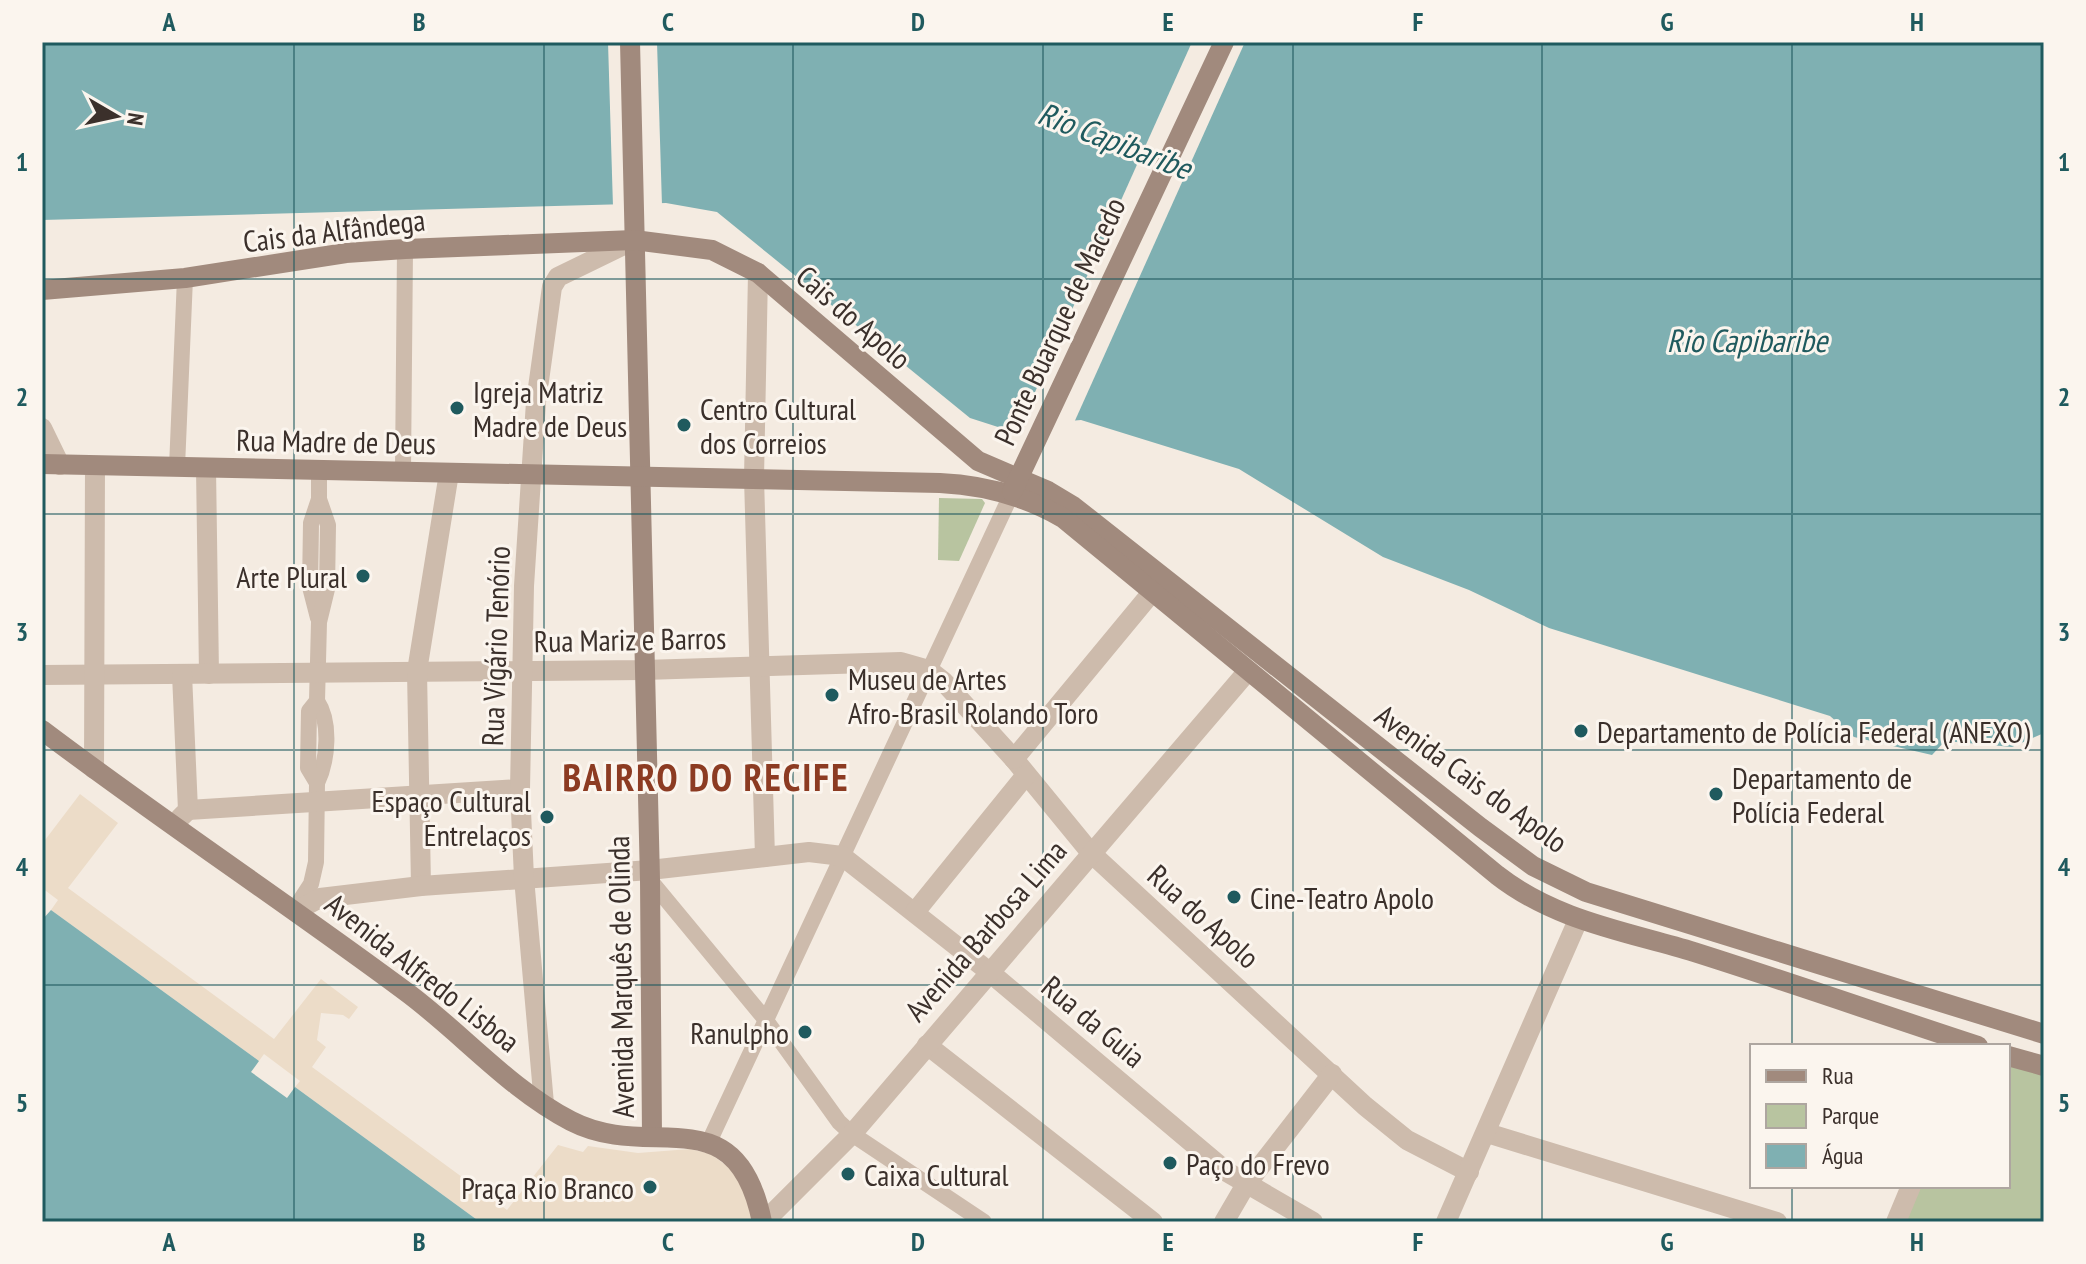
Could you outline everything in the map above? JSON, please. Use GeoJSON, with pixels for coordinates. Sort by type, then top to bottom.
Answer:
{"type":"FeatureCollection","features":[{"type":"Feature","properties":{"kind":"main road","name":"Avenida Marquês de Olinda"},"geometry":{"type":"LineString","coordinates":[[630,42],[650,875],[652,1137]]}},
{"type":"Feature","properties":{"kind":"main road","name":"Ponte Buarque de Macedo"},"geometry":{"type":"LineString","coordinates":[[1014,487],[1224,42]]}},
{"type":"Feature","properties":{"kind":"main road","name":"Cais da Alfândega"},"geometry":{"type":"LineString","coordinates":[[42,290],[185,278],[346,253],[634,240]]}},
{"type":"Feature","properties":{"kind":"main road","name":"Cais do Apolo"},"geometry":{"type":"LineString","coordinates":[[634,240],[712,250],[758,273],[959,447],[1014,487]]}},
{"type":"Feature","properties":{"kind":"main road","name":"Rua Madre de Deus"},"geometry":{"type":"LineString","coordinates":[[51,465],[754,478],[1014,487]]}},
{"type":"Feature","properties":{"kind":"main road","name":"Avenida Cais do Apolo"},"geometry":{"type":"LineString","coordinates":[[1014,487],[1063,518],[1512,887],[1578,920],[1693,952],[1968,1044]]}},
{"type":"Feature","properties":{"kind":"main road","name":"Avenida Cais do Apolo"},"geometry":{"type":"LineString","coordinates":[[1014,487],[1073,506],[1411,775],[1533,866],[1586,892],[2044,1034]]}},
{"type":"Feature","properties":{"kind":"main road","name":"Avenida Alfredo Lisboa"},"geometry":{"type":"LineString","coordinates":[[42,730],[171,827],[295,910],[415,998],[544,1104],[590,1129],[652,1137],[695,1138],[709,1142]]}},
{"type":"Feature","properties":{"kind":"main road"},"geometry":{"type":"LineString","coordinates":[[1895,1018],[1906,990]]}},
{"type":"Feature","properties":{"kind":"main road"},"geometry":{"type":"LineString","coordinates":[[2010,1057],[2044,1066]]}},
{"type":"Feature","properties":{"kind":"main road"},"geometry":{"type":"LineString","coordinates":[[709,1142],[731,1156],[748,1176],[763,1222]]}},
{"type":"Feature","properties":{"kind":"street","name":"Rua Vigário Tenório"},"geometry":{"type":"LineString","coordinates":[[544,1104],[524,878],[520,789],[521,671],[536,402],[552,287],[558,277],[634,240]]}},
{"type":"Feature","properties":{"kind":"street"},"geometry":{"type":"LineString","coordinates":[[403,470],[405,249]]}},
{"type":"Feature","properties":{"kind":"street"},"geometry":{"type":"LineString","coordinates":[[758,273],[754,478],[765,857]]}},
{"type":"Feature","properties":{"kind":"street"},"geometry":{"type":"LineString","coordinates":[[177,467],[185,278]]}},
{"type":"Feature","properties":{"kind":"street"},"geometry":{"type":"LineString","coordinates":[[42,428],[51,465]]}},
{"type":"Feature","properties":{"kind":"street"},"geometry":{"type":"LineString","coordinates":[[94,769],[95,466]]}},
{"type":"Feature","properties":{"kind":"street"},"geometry":{"type":"LineString","coordinates":[[206,468],[209,674]]}},
{"type":"Feature","properties":{"kind":"street"},"geometry":{"type":"LineString","coordinates":[[295,910],[311,884],[316,862],[317,792],[308,768],[309,711],[317,701],[319,622],[310,587],[311,523],[319,499],[319,470]]}},
{"type":"Feature","properties":{"kind":"street"},"geometry":{"type":"LineString","coordinates":[[421,886],[417,671],[449,473]]}},
{"type":"Feature","properties":{"kind":"street"},"geometry":{"type":"LineString","coordinates":[[709,1142],[1014,487]]}},
{"type":"Feature","properties":{"kind":"street"},"geometry":{"type":"LineString","coordinates":[[915,912],[1153,591]]}},
{"type":"Feature","properties":{"kind":"street","name":"Rua Mariz e Barros"},"geometry":{"type":"LineString","coordinates":[[42,675],[644,670],[901,662],[929,670]]}},
{"type":"Feature","properties":{"kind":"street","name":"Rua do Apolo"},"geometry":{"type":"LineString","coordinates":[[929,670],[959,697],[1091,853],[1407,1140],[1469,1172]]}},
{"type":"Feature","properties":{"kind":"street","name":"Avenida Barbosa Lima"},"geometry":{"type":"LineString","coordinates":[[763,1222],[852,1134],[1247,672]]}},
{"type":"Feature","properties":{"kind":"street"},"geometry":{"type":"LineString","coordinates":[[182,674],[188,810]]}},
{"type":"Feature","properties":{"kind":"street"},"geometry":{"type":"LineString","coordinates":[[171,827],[188,810],[317,792],[418,794],[520,789]]}},
{"type":"Feature","properties":{"kind":"street"},"geometry":{"type":"LineString","coordinates":[[295,910],[320,898],[421,886],[524,878],[650,875],[809,852],[842,856]]}},
{"type":"Feature","properties":{"kind":"street","name":"Rua da Guia"},"geometry":{"type":"LineString","coordinates":[[842,856],[990,972],[1245,1186],[1313,1222]]}},
{"type":"Feature","properties":{"kind":"street"},"geometry":{"type":"LineString","coordinates":[[650,875],[765,1019],[833,1115],[852,1134],[984,1222]]}},
{"type":"Feature","properties":{"kind":"street"},"geometry":{"type":"LineString","coordinates":[[1446,1222],[1578,920]]}},
{"type":"Feature","properties":{"kind":"street"},"geometry":{"type":"LineString","coordinates":[[927,1045],[1153,1222]]}},
{"type":"Feature","properties":{"kind":"street"},"geometry":{"type":"LineString","coordinates":[[1224,1222],[1245,1186],[1332,1074]]}},
{"type":"Feature","properties":{"kind":"street"},"geometry":{"type":"LineString","coordinates":[[1487,1133],[1777,1222]]}},
{"type":"Feature","properties":{"kind":"street"},"geometry":{"type":"LineString","coordinates":[[1896,1222],[1910,1188]]}},
{"type":"Feature","properties":{"kind":"green space"},"geometry":{"type":"Polygon","coordinates":[[[939,498],[982,499],[985,503],[959,561],[938,560],[939,498]]]}},
{"type":"Feature","properties":{"kind":"green space"},"geometry":{"type":"Polygon","coordinates":[[[2010,1063],[2044,1072],[2044,1222],[1903,1222],[1916,1188],[2010,1188],[2010,1063]]]}},
{"type":"Feature","properties":{"kind":"shaded area"},"geometry":{"type":"Polygon","coordinates":[[[80,794],[118,823],[68,888],[274,1039],[321,979],[358,1007],[349,1019],[343,1015],[321,1013],[317,1040],[326,1047],[312,1067],[507,1210],[558,1145],[583,1152],[588,1146],[638,1153],[690,1149],[711,1154],[742,1182],[755,1222],[480,1222],[295,1087],[300,1081],[264,1054],[259,1061],[51,910],[58,900],[42,888],[42,844],[80,794]]]}},
{"type":"Feature","properties":{"kind":"water","name":"Rio Capibaribe"},"geometry":{"type":"Polygon","coordinates":[[[42,42],[2044,42],[2044,733],[2012,747],[1945,741],[1932,755],[1854,737],[1830,716],[1549,628],[1469,590],[1383,557],[1239,469],[1081,420],[998,427],[970,418],[717,212],[666,203],[42,220],[42,42]]]}},
{"type":"Feature","properties":{"kind":"water"},"geometry":{"type":"Polygon","coordinates":[[[51,910],[259,1061],[251,1072],[287,1098],[295,1087],[480,1222],[42,1222],[42,920],[51,910]]]}},
{"type":"Feature","properties":{"kind":"pier"},"geometry":{"type":"Polygon","coordinates":[[[608,42],[657,42],[662,206],[613,207],[608,42]]]}},
{"type":"Feature","properties":{"kind":"pier"},"geometry":{"type":"Polygon","coordinates":[[[1192,42],[1245,42],[1073,425],[1018,430],[1192,42]]]}},
{"type":"Feature","properties":{"kind":"place","name":"Igreja Matriz Madre de Deus"},"geometry":{"type":"Point","coordinates":[457,408]}},
{"type":"Feature","properties":{"kind":"place","name":"Centro Cultural dos Correios"},"geometry":{"type":"Point","coordinates":[684,425]}},
{"type":"Feature","properties":{"kind":"place","name":"Arte Plural"},"geometry":{"type":"Point","coordinates":[363,576]}},
{"type":"Feature","properties":{"kind":"place","name":"Museu de Artes Afro-Brasil Rolando Toro"},"geometry":{"type":"Point","coordinates":[832,695]}},
{"type":"Feature","properties":{"kind":"place","name":"Departamento de Polícia Federal (ANEXO)"},"geometry":{"type":"Point","coordinates":[1581,731]}},
{"type":"Feature","properties":{"kind":"place","name":"Departamento de Polícia Federal"},"geometry":{"type":"Point","coordinates":[1716,794]}},
{"type":"Feature","properties":{"kind":"place","name":"Espaço Cultural Entrelaços"},"geometry":{"type":"Point","coordinates":[547,817]}},
{"type":"Feature","properties":{"kind":"place","name":"Cine-Teatro Apolo"},"geometry":{"type":"Point","coordinates":[1234,897]}},
{"type":"Feature","properties":{"kind":"place","name":"Ranulpho"},"geometry":{"type":"Point","coordinates":[805,1032]}},
{"type":"Feature","properties":{"kind":"place","name":"Paço do Frevo"},"geometry":{"type":"Point","coordinates":[1170,1163]}},
{"type":"Feature","properties":{"kind":"place","name":"Caixa Cultural"},"geometry":{"type":"Point","coordinates":[848,1174]}},
{"type":"Feature","properties":{"kind":"place","name":"Praça Rio Branco"},"geometry":{"type":"Point","coordinates":[650,1187]}},
{"type":"Feature","properties":{"kind":"district","name":"BAIRRO DO RECIFE"},"geometry":{"type":"Point","coordinates":[706,776]}}]}
